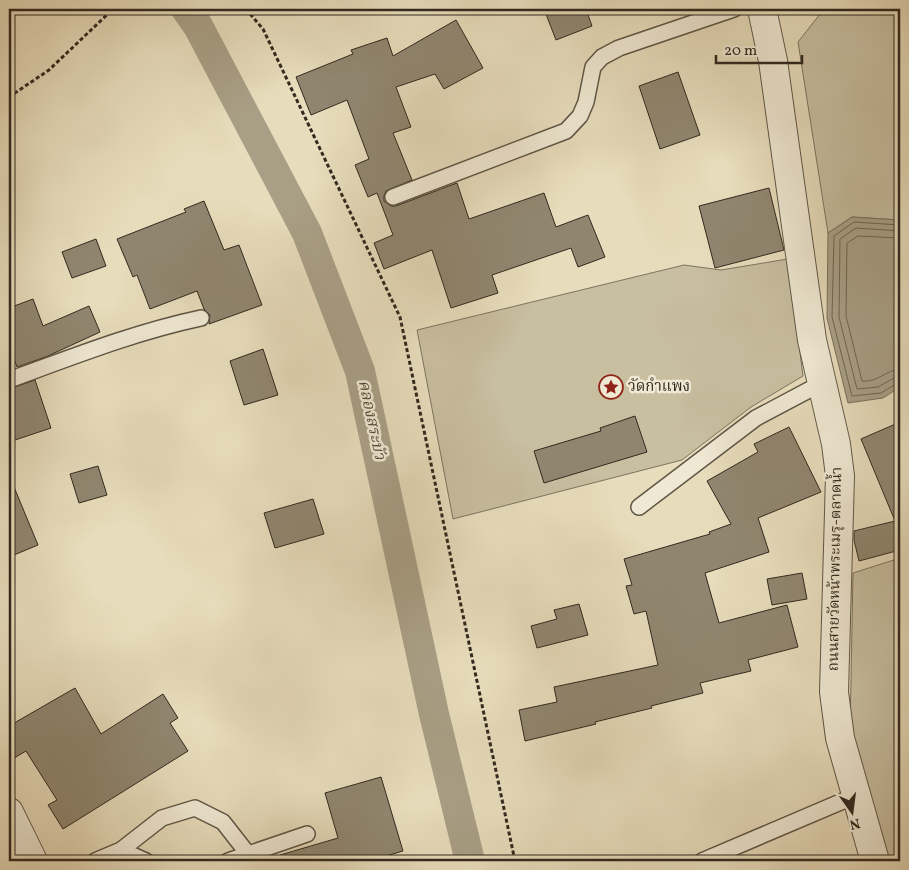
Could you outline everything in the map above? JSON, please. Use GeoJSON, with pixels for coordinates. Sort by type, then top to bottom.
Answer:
{"type":"FeatureCollection","features":[{"type":"Feature","properties":{"kind":"street","name":"ถนนสายวัดหน้าพระเมรุ-ตลาดน้ำ"},"geometry":{"type":"LineString","coordinates":[[762,9],[773,61],[812,340],[836,444],[840,476],[834,692],[840,738],[875,861]]}},
{"type":"Feature","properties":{"kind":"street"},"geometry":{"type":"LineString","coordinates":[[9,812],[33,861]]}},
{"type":"Feature","properties":{"kind":"lane"},"geometry":{"type":"LineString","coordinates":[[393,197],[566,131],[580,116],[586,102],[593,68],[602,57],[619,48],[734,9]]}},
{"type":"Feature","properties":{"kind":"lane"},"geometry":{"type":"LineString","coordinates":[[9,380],[106,345],[174,324],[201,318]]}},
{"type":"Feature","properties":{"kind":"lane"},"geometry":{"type":"LineString","coordinates":[[639,507],[756,418],[822,382]]}},
{"type":"Feature","properties":{"kind":"lane"},"geometry":{"type":"LineString","coordinates":[[702,861],[857,795]]}},
{"type":"Feature","properties":{"kind":"lane"},"geometry":{"type":"LineString","coordinates":[[95,861],[121,850],[162,818],[196,808],[223,822],[248,854]]}},
{"type":"Feature","properties":{"kind":"lane"},"geometry":{"type":"LineString","coordinates":[[228,861],[307,834]]}},
{"type":"Feature","properties":{"kind":"lane"},"geometry":{"type":"LineString","coordinates":[[121,850],[146,861]]}},
{"type":"Feature","properties":{"kind":"path"},"geometry":{"type":"LineString","coordinates":[[9,97],[50,70],[113,9]]}},
{"type":"Feature","properties":{"kind":"path"},"geometry":{"type":"LineString","coordinates":[[246,9],[263,29],[400,317],[514,861]]}},
{"type":"Feature","properties":{"kind":"shaded area"},"geometry":{"type":"Polygon","coordinates":[[[824,9],[900,9],[900,220],[852,217],[828,233],[798,42],[824,9]]]}},
{"type":"Feature","properties":{"kind":"shaded area"},"geometry":{"type":"Polygon","coordinates":[[[788,259],[803,376],[751,407],[682,460],[453,519],[417,330],[684,265],[721,270],[788,259]]]}},
{"type":"Feature","properties":{"kind":"shaded area"},"geometry":{"type":"Polygon","coordinates":[[[900,558],[900,861],[886,861],[850,735],[853,573],[900,558]]]}},
{"type":"Feature","properties":{"kind":"water"},"geometry":{"type":"Polygon","coordinates":[[[852,217],[900,220],[900,387],[883,398],[848,403],[827,318],[828,233],[852,217]]]}},
{"type":"Feature","properties":{"kind":"building"},"geometry":{"type":"Polygon","coordinates":[[[544,9],[586,9],[592,26],[556,40],[544,9]]]}},
{"type":"Feature","properties":{"kind":"building"},"geometry":{"type":"Polygon","coordinates":[[[456,20],[483,68],[444,89],[435,74],[396,87],[411,127],[393,133],[412,180],[386,191],[384,201],[391,206],[396,206],[457,183],[469,219],[544,193],[556,227],[588,215],[605,257],[578,267],[571,248],[492,275],[498,293],[451,308],[432,250],[384,269],[374,243],[393,235],[377,193],[368,197],[355,165],[369,159],[347,100],[311,115],[296,77],[353,54],[351,50],[387,38],[393,56],[456,20]]]}},
{"type":"Feature","properties":{"kind":"building"},"geometry":{"type":"Polygon","coordinates":[[[678,72],[700,135],[660,149],[639,86],[678,72]]]}},
{"type":"Feature","properties":{"kind":"building"},"geometry":{"type":"Polygon","coordinates":[[[769,188],[784,250],[715,268],[699,206],[769,188]]]}},
{"type":"Feature","properties":{"kind":"building"},"geometry":{"type":"Polygon","coordinates":[[[204,201],[224,250],[239,245],[262,305],[209,324],[210,315],[204,309],[197,291],[150,309],[137,275],[133,277],[117,239],[186,212],[184,209],[204,201]]]}},
{"type":"Feature","properties":{"kind":"building"},"geometry":{"type":"Polygon","coordinates":[[[96,239],[106,266],[72,278],[62,252],[96,239]]]}},
{"type":"Feature","properties":{"kind":"building"},"geometry":{"type":"Polygon","coordinates":[[[33,299],[43,326],[89,306],[100,332],[48,356],[17,367],[9,345],[9,308],[33,299]]]}},
{"type":"Feature","properties":{"kind":"building"},"geometry":{"type":"Polygon","coordinates":[[[263,349],[278,395],[244,405],[230,361],[263,349]]]}},
{"type":"Feature","properties":{"kind":"building"},"geometry":{"type":"Polygon","coordinates":[[[35,380],[51,428],[9,442],[9,389],[35,380]]]}},
{"type":"Feature","properties":{"kind":"building"},"geometry":{"type":"Polygon","coordinates":[[[635,416],[647,452],[544,483],[534,451],[601,431],[600,428],[635,416]]]}},
{"type":"Feature","properties":{"kind":"building"},"geometry":{"type":"Polygon","coordinates":[[[900,422],[900,550],[859,561],[854,531],[895,521],[861,439],[900,422]]]}},
{"type":"Feature","properties":{"kind":"building"},"geometry":{"type":"Polygon","coordinates":[[[789,427],[821,492],[758,518],[769,552],[705,573],[719,623],[787,605],[798,647],[748,660],[751,671],[700,683],[703,693],[595,722],[596,724],[525,741],[519,710],[557,702],[554,687],[658,665],[646,611],[634,614],[626,586],[632,585],[624,559],[710,534],[709,532],[731,524],[707,481],[758,452],[754,444],[789,427]]]}},
{"type":"Feature","properties":{"kind":"building"},"geometry":{"type":"Polygon","coordinates":[[[98,466],[107,495],[79,503],[70,474],[98,466]]]}},
{"type":"Feature","properties":{"kind":"building"},"geometry":{"type":"Polygon","coordinates":[[[9,475],[38,545],[9,557],[9,475]]]}},
{"type":"Feature","properties":{"kind":"building"},"geometry":{"type":"Polygon","coordinates":[[[313,499],[324,534],[275,548],[264,513],[313,499]]]}},
{"type":"Feature","properties":{"kind":"building"},"geometry":{"type":"Polygon","coordinates":[[[802,573],[807,599],[772,605],[767,579],[802,573]]]}},
{"type":"Feature","properties":{"kind":"building"},"geometry":{"type":"Polygon","coordinates":[[[579,604],[588,635],[537,648],[531,626],[557,619],[554,610],[579,604]]]}},
{"type":"Feature","properties":{"kind":"building"},"geometry":{"type":"Polygon","coordinates":[[[75,688],[101,734],[163,694],[178,718],[170,723],[188,751],[63,829],[48,805],[57,800],[26,751],[9,761],[9,726],[75,688]]]}},
{"type":"Feature","properties":{"kind":"building"},"geometry":{"type":"Polygon","coordinates":[[[381,777],[403,851],[369,861],[281,861],[280,855],[338,838],[325,793],[381,777]]]}},
{"type":"Feature","properties":{"kind":"waterway","name":"คลองสระบัว"},"geometry":{"type":"LineString","coordinates":[[186,9],[198,26],[307,233],[360,371],[434,714],[470,861]]}},
{"type":"Feature","properties":{"kind":"place","name":"วัดกำแพง"},"geometry":{"type":"Point","coordinates":[611,387]}}]}
